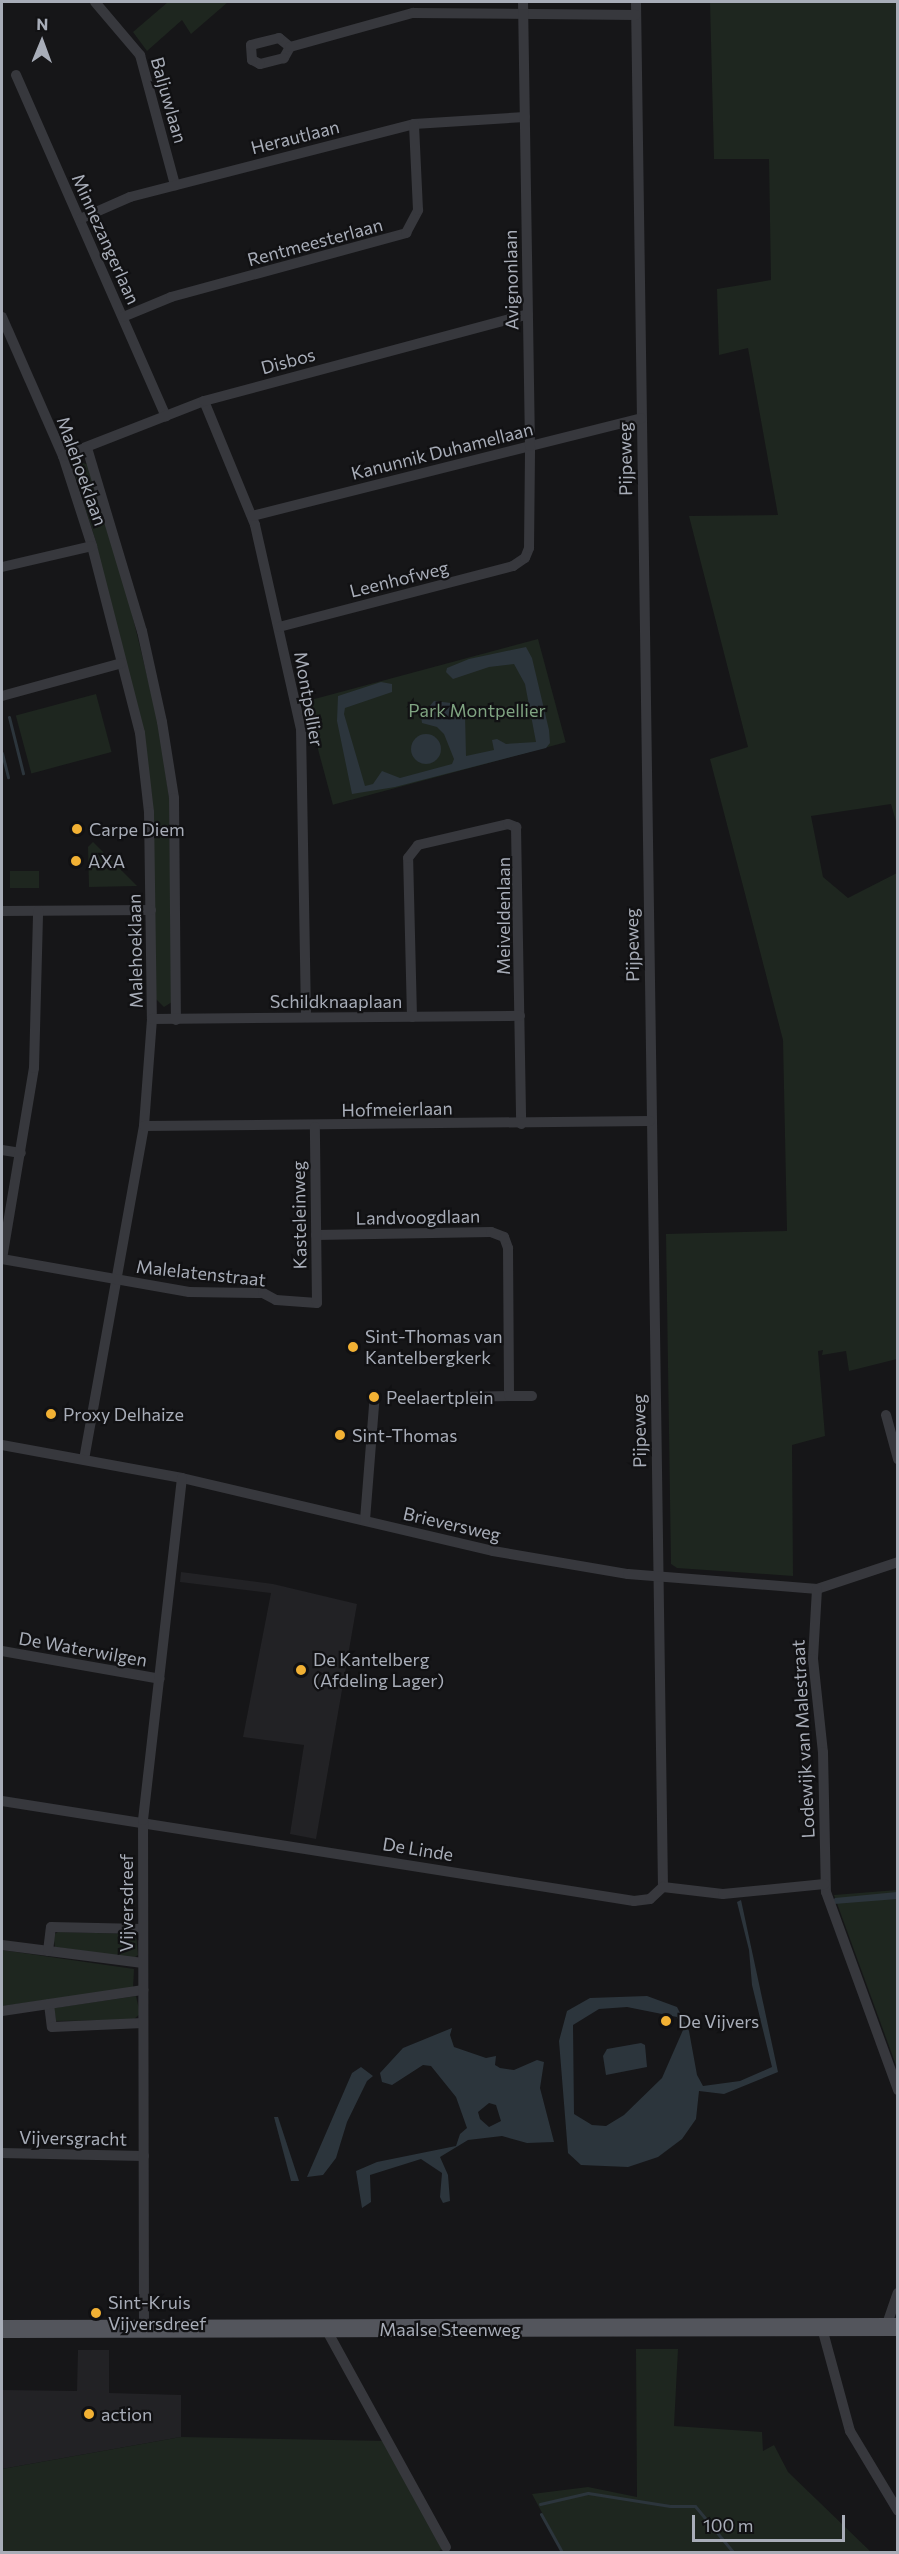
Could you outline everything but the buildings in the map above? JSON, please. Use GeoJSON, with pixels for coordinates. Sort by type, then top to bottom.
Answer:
{"type":"FeatureCollection","features":[{"type":"Feature","properties":{"kind":"main road","name":"Maalse Steenweg"},"geometry":{"type":"LineString","coordinates":[[2,2329],[892,2327]]}},
{"type":"Feature","properties":{"kind":"street","name":"Baljuwlaan"},"geometry":{"type":"LineString","coordinates":[[95,2],[140,55],[175,185]]}},
{"type":"Feature","properties":{"kind":"street"},"geometry":{"type":"LineString","coordinates":[[413,2],[413,13]]}},
{"type":"Feature","properties":{"kind":"street","name":"Pijpeweg"},"geometry":{"type":"LineString","coordinates":[[636,2],[656,1577],[663,1887]]}},
{"type":"Feature","properties":{"kind":"street"},"geometry":{"type":"LineString","coordinates":[[290,47],[413,13],[523,7],[636,15]]}},
{"type":"Feature","properties":{"kind":"street","name":"Avignonlaan"},"geometry":{"type":"LineString","coordinates":[[523,7],[530,446],[529,548],[525,558]]}},
{"type":"Feature","properties":{"kind":"street","name":"Minnezangerlaan"},"geometry":{"type":"LineString","coordinates":[[16,75],[166,416]]}},
{"type":"Feature","properties":{"kind":"street","name":"Herautlaan"},"geometry":{"type":"LineString","coordinates":[[80,219],[130,197],[414,124],[525,117]]}},
{"type":"Feature","properties":{"kind":"street","name":"Rentmeesterlaan"},"geometry":{"type":"LineString","coordinates":[[123,317],[171,297],[406,233],[418,210],[414,124]]}},
{"type":"Feature","properties":{"kind":"street","name":"Disbos"},"geometry":{"type":"LineString","coordinates":[[63,456],[204,401],[528,314]]}},
{"type":"Feature","properties":{"kind":"street","name":"Malehoeklaan"},"geometry":{"type":"LineString","coordinates":[[2,317],[63,456],[92,546],[140,733],[149,812],[152,1019],[144,1126],[84,1460]]}},
{"type":"Feature","properties":{"kind":"street","name":"Montpellier"},"geometry":{"type":"LineString","coordinates":[[204,401],[252,516],[301,729],[306,1017]]}},
{"type":"Feature","properties":{"kind":"street","name":"Kanunnik Duhamellaan"},"geometry":{"type":"LineString","coordinates":[[252,516],[641,418]]}},
{"type":"Feature","properties":{"kind":"street","name":"Malehoeklaan"},"geometry":{"type":"LineString","coordinates":[[87,448],[142,631],[162,722],[174,798],[176,1020]]}},
{"type":"Feature","properties":{"kind":"street"},"geometry":{"type":"LineString","coordinates":[[2,567],[92,546]]}},
{"type":"Feature","properties":{"kind":"street","name":"Leenhofweg"},"geometry":{"type":"LineString","coordinates":[[279,627],[513,566],[525,558]]}},
{"type":"Feature","properties":{"kind":"street"},"geometry":{"type":"LineString","coordinates":[[2,696],[122,663]]}},
{"type":"Feature","properties":{"kind":"street","name":"Meiveldenlaan"},"geometry":{"type":"LineString","coordinates":[[412,1017],[408,858],[418,845],[508,824],[516,827],[521,1124]]}},
{"type":"Feature","properties":{"kind":"street"},"geometry":{"type":"LineString","coordinates":[[2,911],[151,910]]}},
{"type":"Feature","properties":{"kind":"street"},"geometry":{"type":"LineString","coordinates":[[2,1259],[21,1153],[38,1026],[38,911]]}},
{"type":"Feature","properties":{"kind":"street","name":"Schildknaaplaan"},"geometry":{"type":"LineString","coordinates":[[152,1019],[520,1016]]}},
{"type":"Feature","properties":{"kind":"street","name":"Hofmeierlaan"},"geometry":{"type":"LineString","coordinates":[[144,1126],[650,1121]]}},
{"type":"Feature","properties":{"kind":"street","name":"Kasteleinweg"},"geometry":{"type":"LineString","coordinates":[[315,1126],[316,1303]]}},
{"type":"Feature","properties":{"kind":"street"},"geometry":{"type":"LineString","coordinates":[[2,1150],[21,1153]]}},
{"type":"Feature","properties":{"kind":"street","name":"Landvoogdlaan"},"geometry":{"type":"LineString","coordinates":[[316,1235],[491,1232],[504,1237],[508,1248],[509,1396]]}},
{"type":"Feature","properties":{"kind":"street","name":"Malelatenstraat"},"geometry":{"type":"LineString","coordinates":[[2,1259],[189,1293],[263,1293],[276,1300],[316,1303]]}},
{"type":"Feature","properties":{"kind":"street"},"geometry":{"type":"LineString","coordinates":[[365,1520],[375,1394]]}},
{"type":"Feature","properties":{"kind":"street"},"geometry":{"type":"LineString","coordinates":[[471,1397],[532,1396]]}},
{"type":"Feature","properties":{"kind":"street"},"geometry":{"type":"LineString","coordinates":[[886,1414],[897,1459]]}},
{"type":"Feature","properties":{"kind":"street","name":"Brieversweg"},"geometry":{"type":"LineString","coordinates":[[2,1445],[182,1478],[493,1551],[656,1577],[817,1589],[897,1562]]}},
{"type":"Feature","properties":{"kind":"street","name":"Vijversdreef"},"geometry":{"type":"LineString","coordinates":[[144,2330],[143,1820],[182,1478]]}},
{"type":"Feature","properties":{"kind":"street","name":"Lodewijk van Malestraat"},"geometry":{"type":"LineString","coordinates":[[817,1589],[813,1659],[823,1752],[825,1884],[834,1921],[897,2090]]}},
{"type":"Feature","properties":{"kind":"street","name":"De Waterwilgen"},"geometry":{"type":"LineString","coordinates":[[2,1651],[160,1679]]}},
{"type":"Feature","properties":{"kind":"street","name":"De Linde"},"geometry":{"type":"LineString","coordinates":[[2,1801],[143,1820],[634,1901],[651,1899],[663,1887]]}},
{"type":"Feature","properties":{"kind":"street"},"geometry":{"type":"LineString","coordinates":[[663,1887],[723,1894],[825,1884]]}},
{"type":"Feature","properties":{"kind":"street"},"geometry":{"type":"LineString","coordinates":[[48,1951],[51,1927],[143,1929]]}},
{"type":"Feature","properties":{"kind":"street"},"geometry":{"type":"LineString","coordinates":[[2,1945],[143,1963]]}},
{"type":"Feature","properties":{"kind":"street"},"geometry":{"type":"LineString","coordinates":[[2,2011],[143,1990]]}},
{"type":"Feature","properties":{"kind":"street"},"geometry":{"type":"LineString","coordinates":[[49,2004],[52,2027],[143,2023]]}},
{"type":"Feature","properties":{"kind":"street","name":"Vijversgracht"},"geometry":{"type":"LineString","coordinates":[[2,2152],[144,2156]]}},
{"type":"Feature","properties":{"kind":"street"},"geometry":{"type":"LineString","coordinates":[[892,2327],[897,2293]]}},
{"type":"Feature","properties":{"kind":"street"},"geometry":{"type":"LineString","coordinates":[[822,2328],[850,2431],[897,2511]]}},
{"type":"Feature","properties":{"kind":"street"},"geometry":{"type":"LineString","coordinates":[[326,2329],[446,2547]]}},
{"type":"Feature","properties":{"kind":"shaded area"},"geometry":{"type":"Polygon","coordinates":[[[526,647],[532,658],[549,730],[550,743],[546,748],[395,787],[352,794],[337,721],[338,696],[381,682],[392,684],[392,692],[345,708],[344,714],[365,786],[373,784],[382,771],[400,778],[452,764],[454,759],[444,734],[437,727],[422,723],[421,716],[434,701],[451,703],[465,714],[466,756],[494,750],[492,740],[497,739],[506,744],[536,742],[525,684],[514,664],[489,667],[453,679],[446,672],[447,668],[469,659],[526,647]]]}},
{"type":"Feature","properties":{"kind":"shaded area"},"geometry":{"type":"Polygon","coordinates":[[[426,734],[437,738],[441,749],[437,760],[426,764],[415,760],[411,749],[415,738],[426,734]]]}},
{"type":"Feature","properties":{"kind":"shaded area","name":"De Kantelberg (Afdeling Lager)"},"geometry":{"type":"Polygon","coordinates":[[[181,1572],[273,1584],[357,1604],[316,1839],[290,1834],[304,1745],[243,1737],[271,1593],[180,1582],[181,1572]]]}},
{"type":"Feature","properties":{"kind":"shaded area"},"geometry":{"type":"Polygon","coordinates":[[[897,1892],[897,1899],[834,1904],[832,1901],[835,1898],[897,1892]]]}},
{"type":"Feature","properties":{"kind":"shaded area"},"geometry":{"type":"Polygon","coordinates":[[[741,1900],[778,2072],[724,2094],[699,2091],[696,2119],[682,2139],[658,2157],[628,2167],[581,2165],[568,2153],[559,2041],[567,2011],[590,1998],[647,1996],[677,2007],[689,2031],[697,2075],[703,2086],[740,2081],[772,2067],[752,1985],[749,1950],[737,1902],[741,1900]],[[627,2007],[599,2009],[573,2025],[574,2114],[592,2125],[606,2126],[624,2115],[662,2078],[683,2030],[677,2017],[627,2007]]]}},
{"type":"Feature","properties":{"kind":"shaded area"},"geometry":{"type":"Polygon","coordinates":[[[452,2028],[450,2035],[454,2047],[486,2058],[496,2056],[495,2065],[500,2068],[514,2070],[537,2060],[544,2062],[540,2088],[554,2142],[527,2143],[502,2136],[468,2140],[440,2157],[448,2175],[450,2201],[443,2203],[440,2197],[442,2173],[421,2159],[370,2175],[371,2202],[362,2208],[356,2171],[377,2162],[456,2146],[460,2134],[467,2128],[456,2097],[431,2066],[423,2065],[392,2085],[382,2082],[380,2073],[403,2048],[452,2028]],[[489,2103],[478,2112],[480,2119],[489,2127],[501,2121],[496,2105],[489,2103]]]}},
{"type":"Feature","properties":{"kind":"shaded area"},"geometry":{"type":"Polygon","coordinates":[[[641,2043],[645,2045],[647,2067],[606,2075],[603,2056],[607,2049],[641,2043]]]}},
{"type":"Feature","properties":{"kind":"shaded area"},"geometry":{"type":"Polygon","coordinates":[[[361,2067],[373,2076],[367,2081],[347,2122],[336,2158],[323,2175],[307,2177],[352,2073],[361,2067]]]}},
{"type":"Feature","properties":{"kind":"shaded area"},"geometry":{"type":"Polygon","coordinates":[[[274,2117],[278,2117],[299,2181],[291,2181],[274,2117]]]}},
{"type":"Feature","properties":{"kind":"shaded area"},"geometry":{"type":"Polygon","coordinates":[[[78,2350],[109,2350],[109,2393],[181,2395],[181,2437],[2,2469],[2,2390],[77,2391],[78,2350]]]}},
{"type":"Feature","properties":{"kind":"green space"},"geometry":{"type":"Polygon","coordinates":[[[168,2],[228,2],[191,34],[182,20],[147,51],[133,32],[168,2]]]}},
{"type":"Feature","properties":{"kind":"green space"},"geometry":{"type":"Polygon","coordinates":[[[710,2],[897,2],[897,825],[891,804],[811,816],[823,877],[848,898],[897,873],[897,1359],[849,1371],[846,1351],[822,1355],[823,1350],[818,1351],[825,1436],[792,1445],[793,1576],[677,1568],[671,1564],[666,1234],[787,1231],[783,1040],[710,759],[748,747],[689,516],[778,515],[748,348],[719,355],[717,289],[771,280],[769,159],[714,159],[710,2]]]}},
{"type":"Feature","properties":{"kind":"green space"},"geometry":{"type":"Polygon","coordinates":[[[80,462],[89,465],[125,585],[158,721],[169,797],[172,1002],[164,1007],[156,999],[152,794],[96,542],[75,475],[74,468],[80,462]]]}},
{"type":"Feature","properties":{"kind":"green space","name":"Park Montpellier"},"geometry":{"type":"Polygon","coordinates":[[[538,639],[566,742],[333,805],[305,701],[538,639]]]}},
{"type":"Feature","properties":{"kind":"green space"},"geometry":{"type":"Polygon","coordinates":[[[96,694],[112,752],[31,773],[16,715],[96,694]]]}},
{"type":"Feature","properties":{"kind":"green space"},"geometry":{"type":"Polygon","coordinates":[[[93,842],[137,886],[89,887],[88,847],[93,842]]]}},
{"type":"Feature","properties":{"kind":"green space"},"geometry":{"type":"Polygon","coordinates":[[[10,871],[39,871],[39,888],[10,888],[10,871]]]}},
{"type":"Feature","properties":{"kind":"green space"},"geometry":{"type":"Polygon","coordinates":[[[897,1890],[897,2068],[834,1895],[897,1890]]]}},
{"type":"Feature","properties":{"kind":"green space"},"geometry":{"type":"Polygon","coordinates":[[[58,1932],[136,1934],[138,1955],[134,1958],[55,1947],[53,1935],[58,1932]]]}},
{"type":"Feature","properties":{"kind":"green space"},"geometry":{"type":"Polygon","coordinates":[[[2,1950],[134,1969],[133,1988],[2,2006],[2,1950]]]}},
{"type":"Feature","properties":{"kind":"green space"},"geometry":{"type":"Polygon","coordinates":[[[136,1996],[140,2014],[133,2020],[56,2021],[54,2008],[136,1996]]]}},
{"type":"Feature","properties":{"kind":"green space"},"geometry":{"type":"Polygon","coordinates":[[[636,2349],[678,2349],[674,2426],[762,2432],[763,2451],[774,2445],[788,2472],[871,2552],[563,2552],[532,2494],[588,2487],[637,2497],[636,2349]]]}},
{"type":"Feature","properties":{"kind":"green space"},"geometry":{"type":"Polygon","coordinates":[[[181,2437],[388,2441],[446,2547],[437,2552],[2,2552],[2,2469],[181,2437]]]}},
{"type":"Feature","properties":{"kind":"waterway"},"geometry":{"type":"LineString","coordinates":[[9,717],[23,773]]}},
{"type":"Feature","properties":{"kind":"waterway"},"geometry":{"type":"LineString","coordinates":[[2,753],[8,777]]}},
{"type":"Feature","properties":{"kind":"waterway"},"geometry":{"type":"LineString","coordinates":[[540,2504],[588,2493],[670,2506],[695,2506],[733,2552]]}},
{"type":"Feature","properties":{"kind":"waterway"},"geometry":{"type":"LineString","coordinates":[[541,2514],[562,2552]]}},
{"type":"Feature","properties":{"kind":"place","name":"Carpe Diem"},"geometry":{"type":"Point","coordinates":[77,829]}},
{"type":"Feature","properties":{"kind":"place","name":"AXA"},"geometry":{"type":"Point","coordinates":[76,861]}},
{"type":"Feature","properties":{"kind":"place","name":"Sint-Thomas van Kantelbergkerk"},"geometry":{"type":"Point","coordinates":[353,1347]}},
{"type":"Feature","properties":{"kind":"place","name":"Peelaertplein"},"geometry":{"type":"Point","coordinates":[374,1397]}},
{"type":"Feature","properties":{"kind":"place","name":"Proxy Delhaize"},"geometry":{"type":"Point","coordinates":[51,1414]}},
{"type":"Feature","properties":{"kind":"place","name":"Sint-Thomas"},"geometry":{"type":"Point","coordinates":[340,1435]}},
{"type":"Feature","properties":{"kind":"place","name":"De Kantelberg (Afdeling Lager)"},"geometry":{"type":"Point","coordinates":[301,1670]}},
{"type":"Feature","properties":{"kind":"place","name":"De Vijvers"},"geometry":{"type":"Point","coordinates":[666,2021]}},
{"type":"Feature","properties":{"kind":"place","name":"Sint-Kruis Vijversdreef"},"geometry":{"type":"Point","coordinates":[96,2313]}},
{"type":"Feature","properties":{"kind":"place","name":"action"},"geometry":{"type":"Point","coordinates":[89,2414]}}]}
